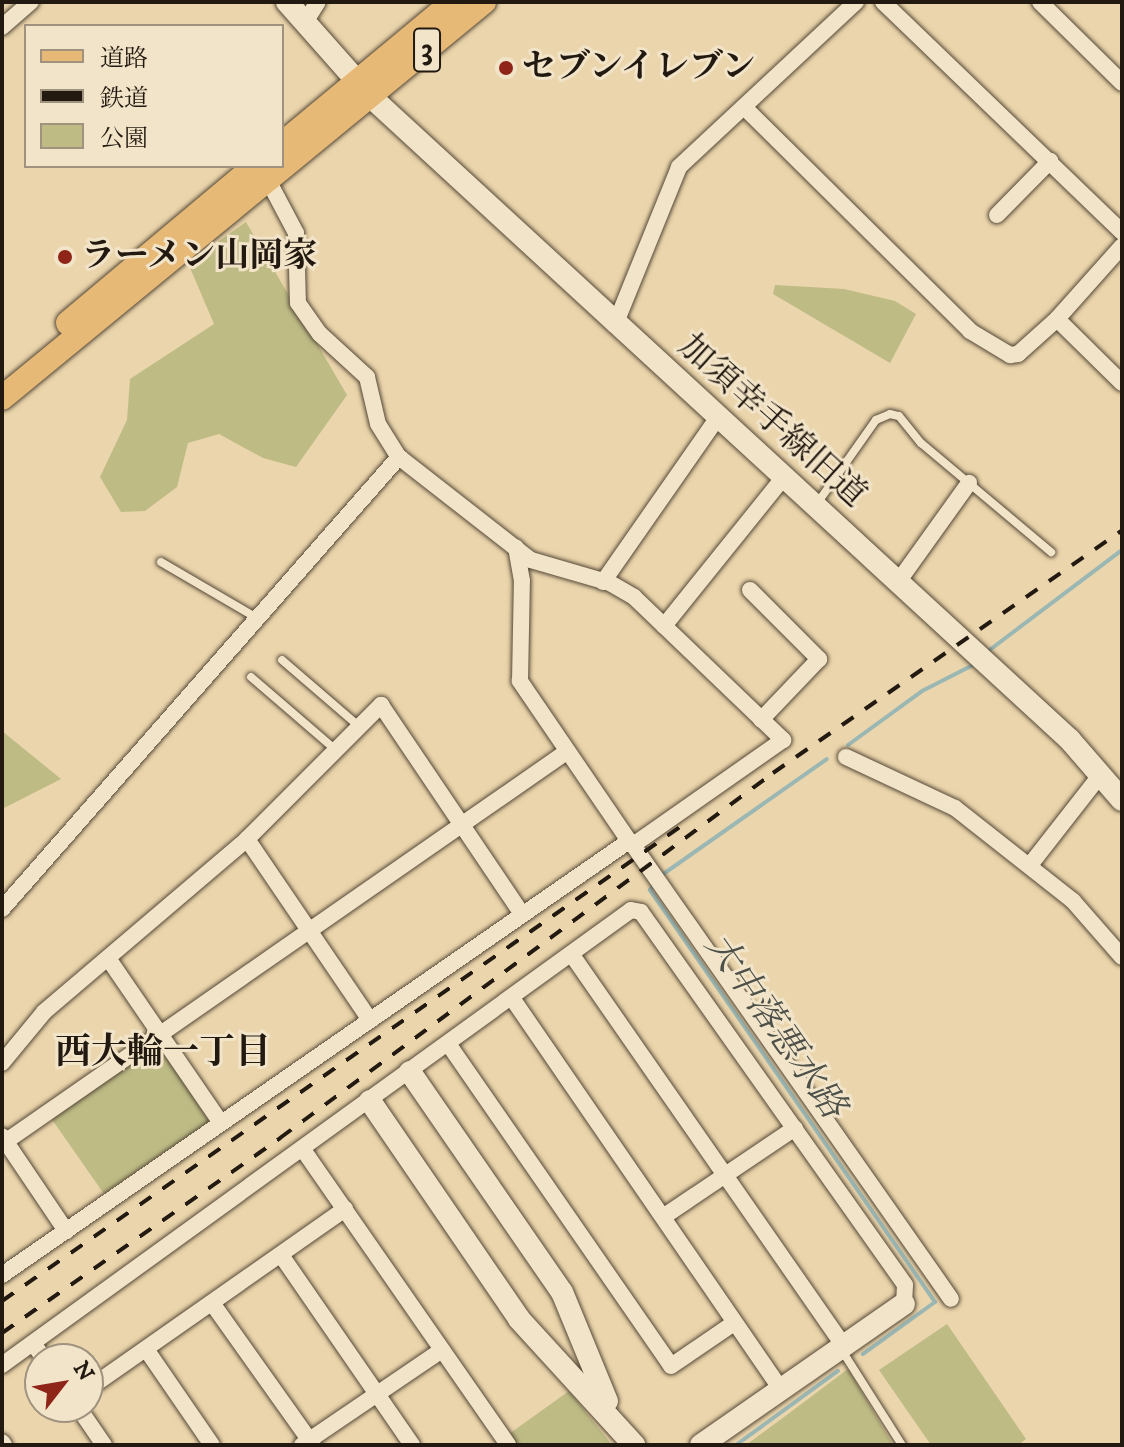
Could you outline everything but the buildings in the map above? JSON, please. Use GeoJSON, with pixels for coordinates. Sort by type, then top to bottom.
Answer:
{"type":"FeatureCollection","features":[{"type":"Feature","properties":{"kind":"main road","name":"3"},"geometry":{"type":"LineString","coordinates":[[284,156],[363,90],[453,2]]}},
{"type":"Feature","properties":{"kind":"main road","name":"3"},"geometry":{"type":"LineString","coordinates":[[284,143],[484,2]]}},
{"type":"Feature","properties":{"kind":"main road","name":"3"},"geometry":{"type":"LineString","coordinates":[[2,378],[262,174]]}},
{"type":"Feature","properties":{"kind":"main road","name":"3"},"geometry":{"type":"LineString","coordinates":[[2,398],[262,174]]}},
{"type":"Feature","properties":{"kind":"street"},"geometry":{"type":"LineString","coordinates":[[2,27],[31,2]]}},
{"type":"Feature","properties":{"kind":"street","name":"加須幸手線旧道"},"geometry":{"type":"LineString","coordinates":[[287,2],[363,90],[615,325],[719,416],[981,658],[1102,773],[1122,800]]}},
{"type":"Feature","properties":{"kind":"street"},"geometry":{"type":"LineString","coordinates":[[304,24],[318,2]]}},
{"type":"Feature","properties":{"kind":"street"},"geometry":{"type":"LineString","coordinates":[[615,325],[679,167],[856,2]]}},
{"type":"Feature","properties":{"kind":"street"},"geometry":{"type":"LineString","coordinates":[[883,2],[1122,232]]}},
{"type":"Feature","properties":{"kind":"street"},"geometry":{"type":"LineString","coordinates":[[1040,2],[1122,83]]}},
{"type":"Feature","properties":{"kind":"street"},"geometry":{"type":"LineString","coordinates":[[744,107],[970,331],[1010,355],[1018,354],[1057,319],[1122,246]]}},
{"type":"Feature","properties":{"kind":"street"},"geometry":{"type":"LineString","coordinates":[[997,215],[1050,161]]}},
{"type":"Feature","properties":{"kind":"street"},"geometry":{"type":"LineString","coordinates":[[2,1275],[522,914],[783,740],[634,597],[603,582],[542,564],[516,548],[399,457],[378,424],[367,377],[320,334],[298,303],[296,233],[262,174]]}},
{"type":"Feature","properties":{"kind":"street"},"geometry":{"type":"LineString","coordinates":[[1057,319],[1122,383]]}},
{"type":"Feature","properties":{"kind":"street"},"geometry":{"type":"LineString","coordinates":[[603,582],[719,416]]}},
{"type":"Feature","properties":{"kind":"street"},"geometry":{"type":"LineString","coordinates":[[2,909],[255,617],[399,457]]}},
{"type":"Feature","properties":{"kind":"street"},"geometry":{"type":"LineString","coordinates":[[664,626],[784,477]]}},
{"type":"Feature","properties":{"kind":"street"},"geometry":{"type":"LineString","coordinates":[[898,582],[969,483]]}},
{"type":"Feature","properties":{"kind":"street"},"geometry":{"type":"LineString","coordinates":[[516,548],[522,581],[520,681],[565,753],[951,1299]]}},
{"type":"Feature","properties":{"kind":"street"},"geometry":{"type":"LineString","coordinates":[[750,590],[819,659],[761,720]]}},
{"type":"Feature","properties":{"kind":"street"},"geometry":{"type":"LineString","coordinates":[[2,1063],[44,1012],[110,961],[247,839],[338,752],[381,705],[522,914]]}},
{"type":"Feature","properties":{"kind":"street"},"geometry":{"type":"LineString","coordinates":[[66,1231],[4,1139],[565,753]]}},
{"type":"Feature","properties":{"kind":"street"},"geometry":{"type":"LineString","coordinates":[[846,757],[955,808],[1073,901],[1122,957]]}},
{"type":"Feature","properties":{"kind":"street"},"geometry":{"type":"LineString","coordinates":[[1030,865],[1102,773]]}},
{"type":"Feature","properties":{"kind":"street"},"geometry":{"type":"LineString","coordinates":[[247,839],[370,1020]]}},
{"type":"Feature","properties":{"kind":"street"},"geometry":{"type":"LineString","coordinates":[[33,1343],[304,1151],[631,910],[641,912],[905,1285],[904,1304],[701,1445]]}},
{"type":"Feature","properties":{"kind":"street"},"geometry":{"type":"LineString","coordinates":[[572,955],[842,1348]]}},
{"type":"Feature","properties":{"kind":"street"},"geometry":{"type":"LineString","coordinates":[[110,961],[221,1123]]}},
{"type":"Feature","properties":{"kind":"street"},"geometry":{"type":"LineString","coordinates":[[512,998],[781,1390]]}},
{"type":"Feature","properties":{"kind":"street"},"geometry":{"type":"LineString","coordinates":[[449,1045],[671,1366],[734,1323]]}},
{"type":"Feature","properties":{"kind":"street"},"geometry":{"type":"LineString","coordinates":[[410,1072],[562,1292],[618,1423]]}},
{"type":"Feature","properties":{"kind":"street"},"geometry":{"type":"LineString","coordinates":[[370,1101],[519,1319],[618,1423],[634,1445]]}},
{"type":"Feature","properties":{"kind":"street"},"geometry":{"type":"LineString","coordinates":[[663,1217],[795,1128]]}},
{"type":"Feature","properties":{"kind":"street"},"geometry":{"type":"LineString","coordinates":[[304,1151],[508,1445]]}},
{"type":"Feature","properties":{"kind":"street"},"geometry":{"type":"LineString","coordinates":[[104,1378],[345,1209]]}},
{"type":"Feature","properties":{"kind":"street"},"geometry":{"type":"LineString","coordinates":[[281,1255],[412,1445]]}},
{"type":"Feature","properties":{"kind":"street"},"geometry":{"type":"LineString","coordinates":[[212,1303],[308,1443],[442,1350]]}},
{"type":"Feature","properties":{"kind":"street"},"geometry":{"type":"LineString","coordinates":[[2,1365],[24,1349]]}},
{"type":"Feature","properties":{"kind":"street"},"geometry":{"type":"LineString","coordinates":[[146,1349],[212,1445]]}},
{"type":"Feature","properties":{"kind":"street"},"geometry":{"type":"LineString","coordinates":[[89,1423],[104,1445]]}},
{"type":"Feature","properties":{"kind":"lane"},"geometry":{"type":"LineString","coordinates":[[815,505],[876,420],[890,414],[899,416],[969,483],[1051,552]]}},
{"type":"Feature","properties":{"kind":"lane"},"geometry":{"type":"LineString","coordinates":[[161,562],[255,617]]}},
{"type":"Feature","properties":{"kind":"lane"},"geometry":{"type":"LineString","coordinates":[[282,660],[360,727]]}},
{"type":"Feature","properties":{"kind":"lane"},"geometry":{"type":"LineString","coordinates":[[251,677],[338,752]]}},
{"type":"Feature","properties":{"kind":"lane"},"geometry":{"type":"LineString","coordinates":[[842,1348],[902,1445]]}},
{"type":"Feature","properties":{"kind":"green space"},"geometry":{"type":"Polygon","coordinates":[[[246,222],[347,395],[296,467],[263,458],[219,434],[188,443],[177,487],[145,511],[121,512],[100,477],[127,420],[130,379],[214,324],[188,263],[246,222]]]}},
{"type":"Feature","properties":{"kind":"green space"},"geometry":{"type":"Polygon","coordinates":[[[775,285],[844,289],[895,301],[916,314],[890,363],[773,294],[775,285]]]}},
{"type":"Feature","properties":{"kind":"green space"},"geometry":{"type":"Polygon","coordinates":[[[2,731],[61,779],[2,809],[2,731]]]}},
{"type":"Feature","properties":{"kind":"green space"},"geometry":{"type":"Polygon","coordinates":[[[156,1045],[164,1047],[211,1115],[209,1122],[104,1194],[51,1118],[156,1045]]]}},
{"type":"Feature","properties":{"kind":"green space"},"geometry":{"type":"Polygon","coordinates":[[[947,1324],[1026,1439],[1018,1445],[931,1445],[879,1370],[947,1324]]]}},
{"type":"Feature","properties":{"kind":"green space"},"geometry":{"type":"Polygon","coordinates":[[[848,1369],[892,1443],[746,1445],[780,1420],[848,1369]]]}},
{"type":"Feature","properties":{"kind":"green space"},"geometry":{"type":"Polygon","coordinates":[[[569,1391],[612,1445],[516,1445],[509,1434],[569,1391]]]}},
{"type":"Feature","properties":{"kind":"waterway","name":"大中落悪水路"},"geometry":{"type":"LineString","coordinates":[[987,652],[1122,550]]}},
{"type":"Feature","properties":{"kind":"waterway","name":"大中落悪水路"},"geometry":{"type":"LineString","coordinates":[[848,745],[922,691],[975,664]]}},
{"type":"Feature","properties":{"kind":"waterway","name":"大中落悪水路"},"geometry":{"type":"LineString","coordinates":[[659,877],[827,759]]}},
{"type":"Feature","properties":{"kind":"waterway","name":"大中落悪水路"},"geometry":{"type":"LineString","coordinates":[[654,884],[650,890],[935,1302],[863,1354]]}},
{"type":"Feature","properties":{"kind":"waterway","name":"大中落悪水路"},"geometry":{"type":"LineString","coordinates":[[736,1445],[838,1371]]}},
{"type":"Feature","properties":{"kind":"railway"},"geometry":{"type":"LineString","coordinates":[[2,1333],[280,1138],[773,773],[1122,530]]}},
{"type":"Feature","properties":{"kind":"railway"},"geometry":{"type":"LineString","coordinates":[[2,1301],[687,822]]}},
{"type":"Feature","properties":{"kind":"place","name":"セブンイレブン"},"geometry":{"type":"Point","coordinates":[506,68]}},
{"type":"Feature","properties":{"kind":"place","name":"ラーメン山岡家"},"geometry":{"type":"Point","coordinates":[65,257]}},
{"type":"Feature","properties":{"kind":"district","name":"西大輪一丁目"},"geometry":{"type":"Point","coordinates":[163,1053]}}]}
